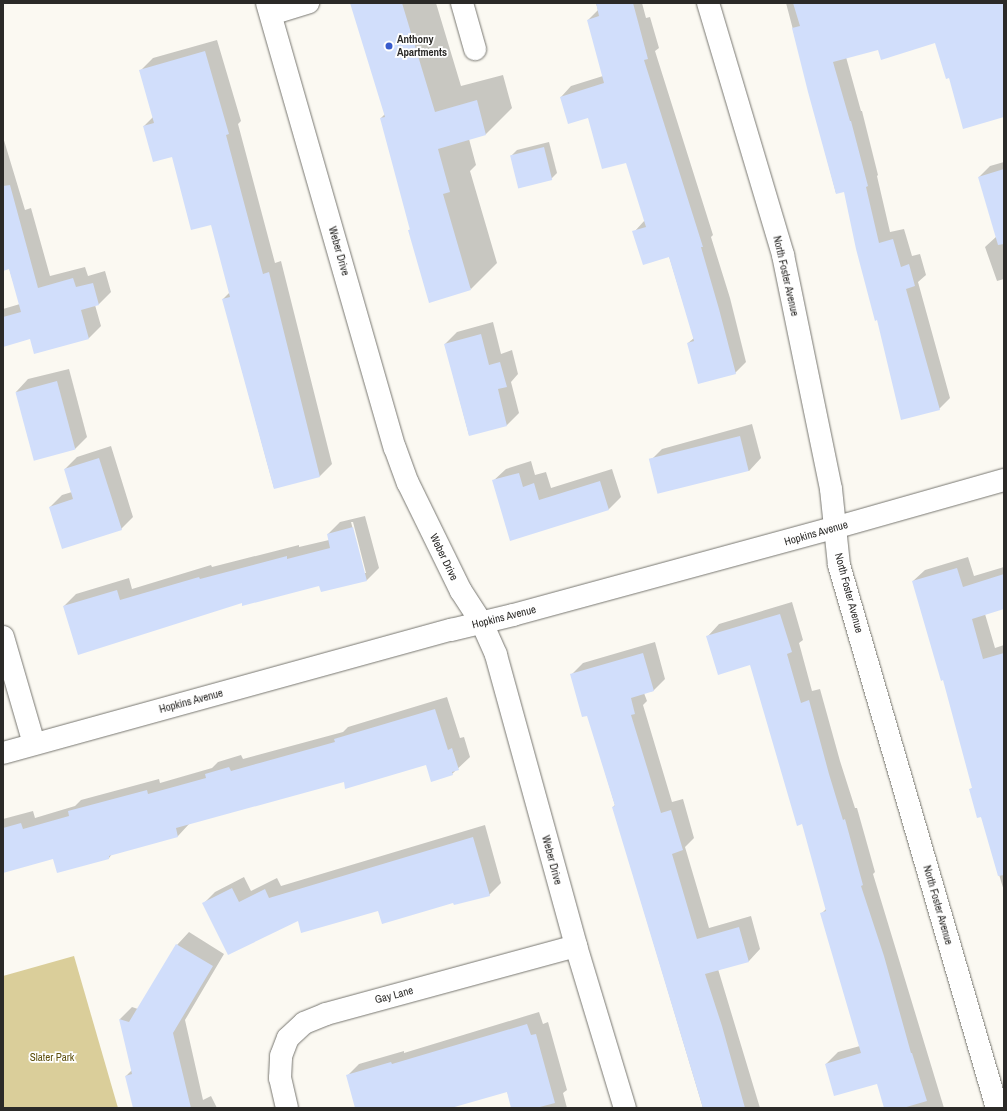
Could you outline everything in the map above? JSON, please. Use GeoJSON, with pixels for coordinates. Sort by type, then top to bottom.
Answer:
{"type":"FeatureCollection","features":[{"type":"Feature","properties":{"kind":"street"},"geometry":{"type":"LineString","coordinates":[[269,9],[308,3]]}},
{"type":"Feature","properties":{"kind":"street"},"geometry":{"type":"LineString","coordinates":[[462,3],[475,49]]}},
{"type":"Feature","properties":{"kind":"street","name":"North Foster Avenue"},"geometry":{"type":"LineString","coordinates":[[708,3],[783,255],[831,489],[839,564],[997,1108]]}},
{"type":"Feature","properties":{"kind":"street","name":"Weber Drive"},"geometry":{"type":"LineString","coordinates":[[269,9],[395,448],[408,483],[461,591],[482,623],[496,655],[576,946],[625,1108]]}},
{"type":"Feature","properties":{"kind":"street","name":"Hopkins Avenue"},"geometry":{"type":"LineString","coordinates":[[3,753],[451,630],[482,623],[834,528],[1004,480]]}},
{"type":"Feature","properties":{"kind":"street"},"geometry":{"type":"LineString","coordinates":[[3,637],[34,744]]}},
{"type":"Feature","properties":{"kind":"street","name":"Gay Lane"},"geometry":{"type":"LineString","coordinates":[[287,1108],[280,1078],[281,1056],[288,1038],[304,1023],[326,1014],[576,946]]}},
{"type":"Feature","properties":{"kind":"green space","name":"Slater Park"},"geometry":{"type":"Polygon","coordinates":[[[74,956],[118,1108],[3,1108],[3,976],[74,956]]]}},
{"type":"Feature","properties":{"kind":"building"},"geometry":{"type":"Polygon","coordinates":[[[350,3],[402,3],[435,112],[477,100],[486,135],[438,149],[450,192],[443,194],[471,290],[429,303],[408,230],[410,230],[380,118],[385,117],[350,3]]]}},
{"type":"Feature","properties":{"kind":"building"},"geometry":{"type":"Polygon","coordinates":[[[596,3],[633,3],[648,59],[644,60],[703,247],[701,247],[736,374],[698,384],[687,343],[694,341],[669,257],[643,265],[632,231],[646,227],[626,163],[602,169],[588,118],[568,124],[560,97],[604,83],[587,20],[599,16],[596,3]]]}},
{"type":"Feature","properties":{"kind":"building"},"geometry":{"type":"Polygon","coordinates":[[[793,3],[1004,3],[1004,117],[963,129],[949,78],[946,79],[935,43],[881,60],[878,50],[833,62],[851,121],[868,186],[866,187],[879,243],[893,239],[901,267],[909,264],[915,286],[906,289],[940,410],[901,420],[877,320],[875,321],[856,249],[844,192],[836,194],[808,92],[792,28],[800,26],[793,3]]]}},
{"type":"Feature","properties":{"kind":"building"},"geometry":{"type":"Polygon","coordinates":[[[205,51],[229,134],[226,135],[263,274],[269,272],[320,477],[274,489],[222,299],[230,297],[211,225],[191,230],[172,157],[153,162],[143,126],[154,123],[139,70],[205,51]]]}},
{"type":"Feature","properties":{"kind":"building"},"geometry":{"type":"Polygon","coordinates":[[[544,147],[552,180],[518,188],[510,155],[544,147]]]}},
{"type":"Feature","properties":{"kind":"building"},"geometry":{"type":"Polygon","coordinates":[[[1004,169],[1004,244],[998,245],[978,177],[1004,169]]]}},
{"type":"Feature","properties":{"kind":"building"},"geometry":{"type":"Polygon","coordinates":[[[10,185],[38,288],[73,278],[76,287],[93,283],[99,305],[81,310],[89,339],[34,354],[30,339],[3,347],[3,317],[21,312],[9,269],[3,271],[3,186],[10,185]]]}},
{"type":"Feature","properties":{"kind":"building"},"geometry":{"type":"Polygon","coordinates":[[[481,334],[489,365],[500,362],[507,387],[498,389],[507,426],[469,436],[444,344],[481,334]]]}},
{"type":"Feature","properties":{"kind":"building"},"geometry":{"type":"Polygon","coordinates":[[[57,381],[75,450],[34,461],[15,392],[57,381]]]}},
{"type":"Feature","properties":{"kind":"building"},"geometry":{"type":"Polygon","coordinates":[[[740,436],[749,471],[658,494],[649,459],[740,436]]]}},
{"type":"Feature","properties":{"kind":"building"},"geometry":{"type":"Polygon","coordinates":[[[99,458],[122,530],[62,549],[49,507],[73,499],[64,469],[99,458]]]}},
{"type":"Feature","properties":{"kind":"building"},"geometry":{"type":"Polygon","coordinates":[[[519,473],[523,487],[534,483],[539,500],[600,481],[609,510],[510,541],[492,480],[519,473]]]}},
{"type":"Feature","properties":{"kind":"building"},"geometry":{"type":"Polygon","coordinates":[[[353,527],[367,581],[321,592],[319,586],[242,606],[242,603],[78,655],[63,606],[117,590],[120,600],[199,577],[200,579],[287,556],[287,559],[330,548],[327,534],[353,527]]]}},
{"type":"Feature","properties":{"kind":"building"},"geometry":{"type":"Polygon","coordinates":[[[957,568],[963,587],[1004,574],[1004,609],[972,619],[983,659],[1004,653],[1004,875],[998,876],[981,817],[977,818],[969,789],[972,788],[943,680],[941,681],[912,581],[957,568]]]}},
{"type":"Feature","properties":{"kind":"building"},"geometry":{"type":"Polygon","coordinates":[[[780,614],[792,652],[787,654],[801,703],[809,700],[829,774],[843,820],[845,819],[863,885],[861,886],[884,956],[911,1053],[927,1101],[903,1108],[884,1108],[877,1084],[834,1096],[825,1064],[861,1053],[820,913],[826,911],[802,824],[797,826],[750,665],[718,675],[706,636],[780,614]]]}},
{"type":"Feature","properties":{"kind":"building"},"geometry":{"type":"Polygon","coordinates":[[[643,653],[654,691],[631,698],[635,714],[631,715],[661,813],[671,810],[683,850],[672,854],[697,939],[739,927],[749,962],[705,974],[722,1026],[745,1108],[703,1108],[612,807],[615,806],[587,716],[582,717],[570,674],[643,653]]]}},
{"type":"Feature","properties":{"kind":"building"},"geometry":{"type":"Polygon","coordinates":[[[435,709],[448,750],[452,748],[459,770],[452,772],[453,775],[431,782],[426,765],[345,789],[344,782],[176,828],[178,837],[109,856],[109,859],[57,873],[53,859],[3,873],[3,828],[21,823],[23,829],[69,816],[68,811],[147,790],[148,794],[206,778],[205,774],[229,767],[231,771],[335,742],[334,739],[435,709]]]}},
{"type":"Feature","properties":{"kind":"building"},"geometry":{"type":"Polygon","coordinates":[[[473,837],[490,896],[454,905],[453,903],[382,924],[378,911],[301,933],[298,921],[228,955],[202,903],[232,888],[239,902],[265,889],[269,898],[473,837]]]}},
{"type":"Feature","properties":{"kind":"building"},"geometry":{"type":"Polygon","coordinates":[[[176,944],[213,966],[173,1033],[191,1108],[133,1108],[125,1076],[132,1074],[119,1019],[129,1022],[176,944]]]}},
{"type":"Feature","properties":{"kind":"building"},"geometry":{"type":"Polygon","coordinates":[[[527,1024],[531,1035],[536,1034],[555,1103],[536,1108],[511,1108],[507,1092],[451,1108],[355,1108],[346,1075],[391,1062],[392,1064],[527,1024]]]}},
{"type":"Feature","properties":{"kind":"place","name":"Anthony Apartments"},"geometry":{"type":"Point","coordinates":[389,46]}}]}
